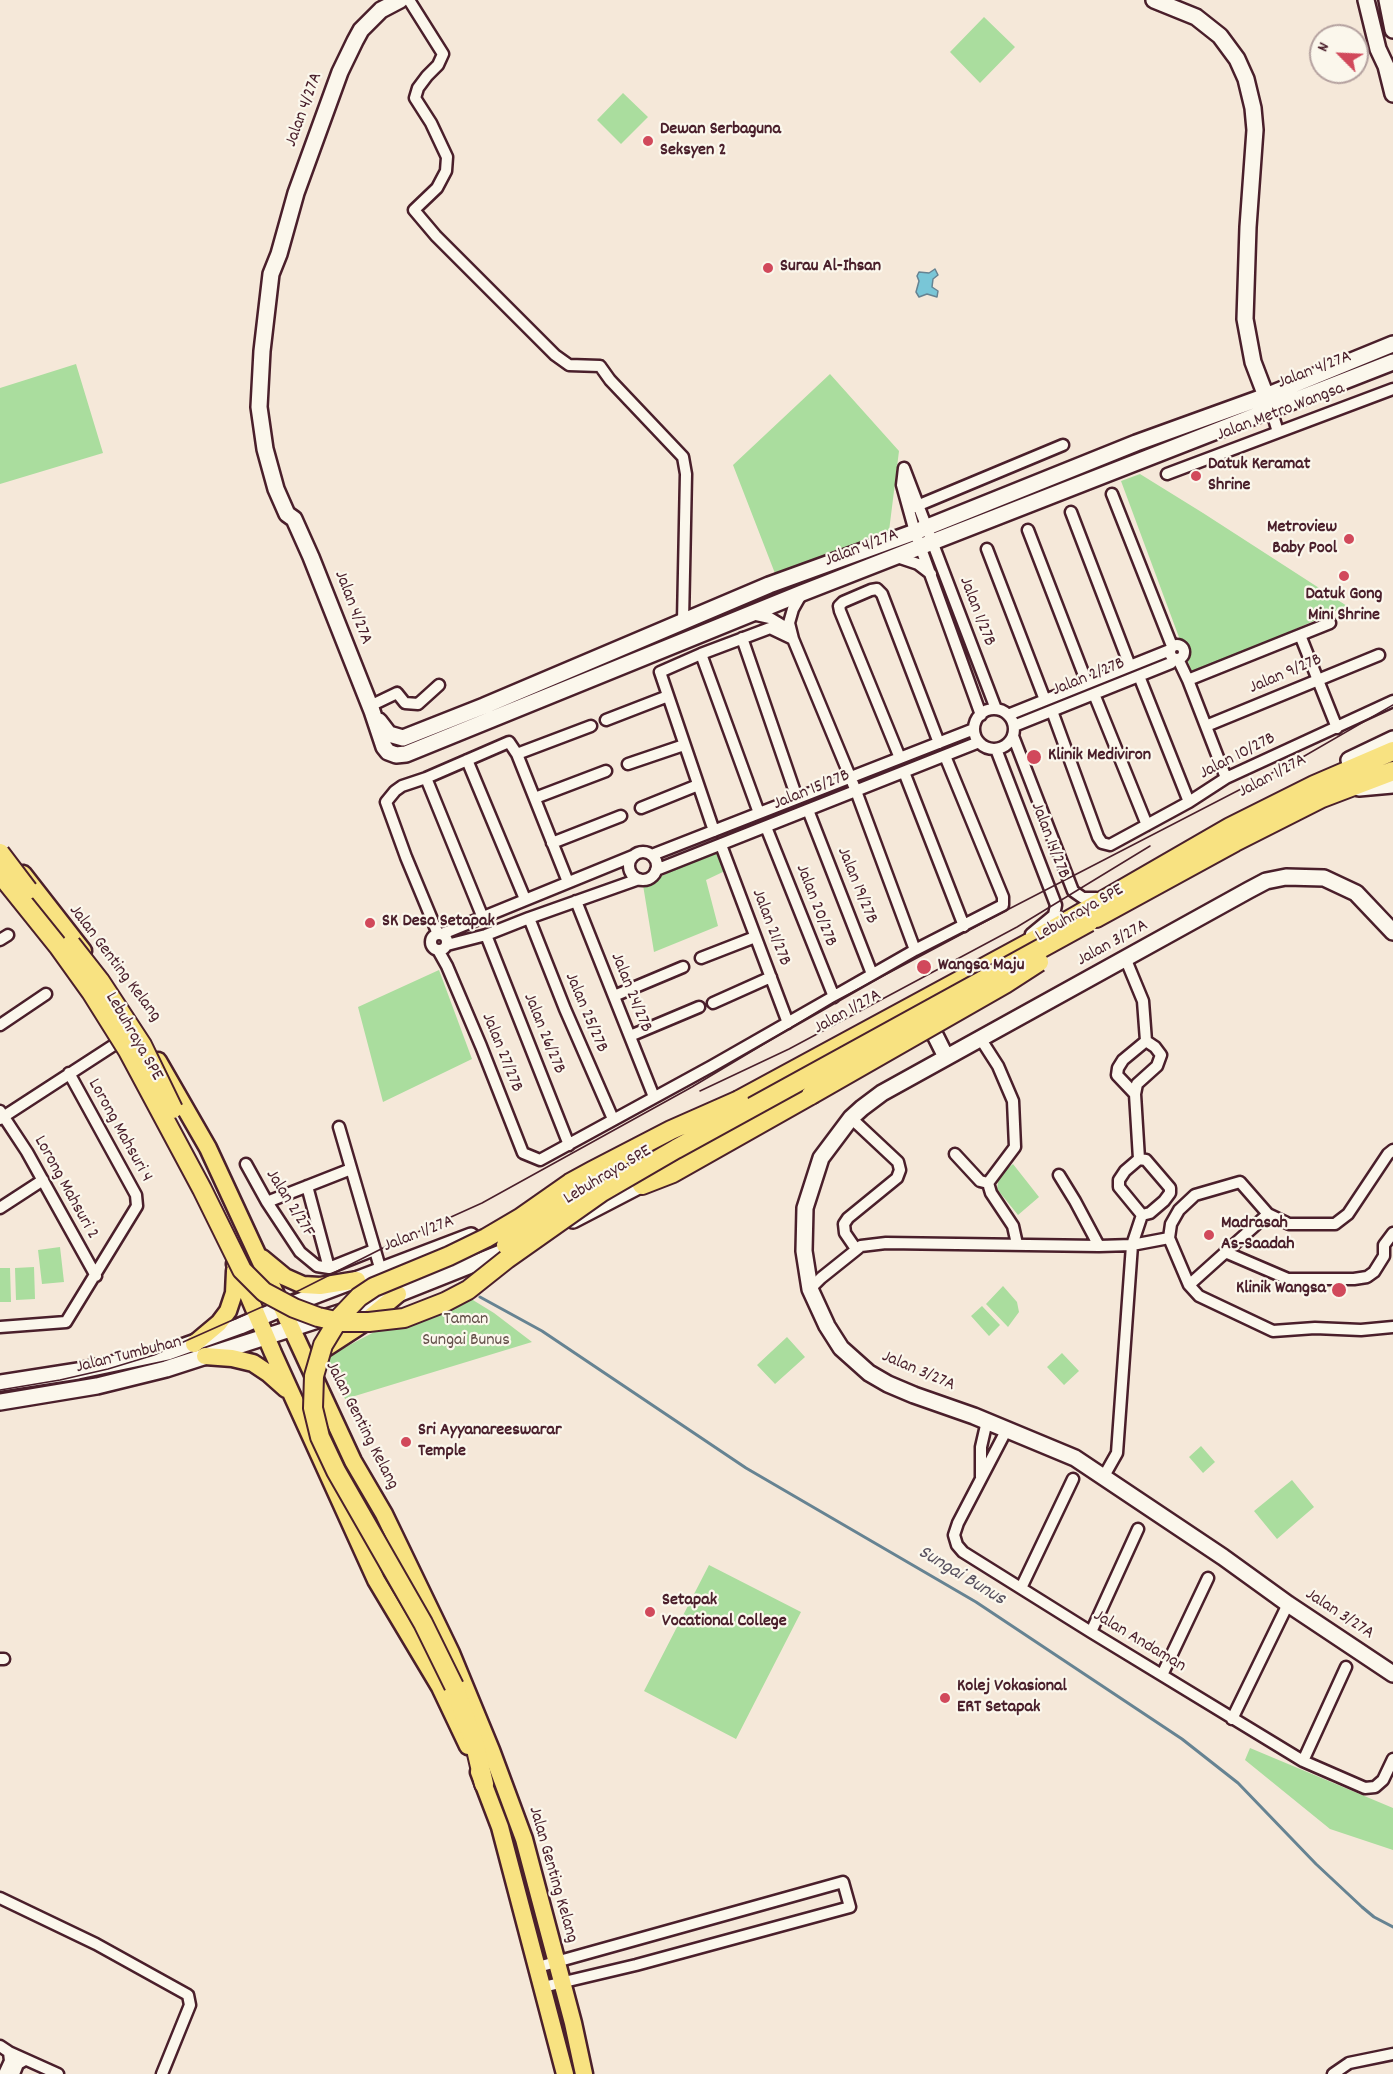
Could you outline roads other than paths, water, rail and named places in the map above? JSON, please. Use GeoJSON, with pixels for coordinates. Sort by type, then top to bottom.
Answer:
{"type":"FeatureCollection","features":[{"type":"Feature","properties":{"kind":"highway","name":"Lebuhraya SPE"},"geometry":{"type":"LineString","coordinates":[[0,853],[100,981],[142,1046],[244,1255],[260,1272],[301,1299],[318,1305],[363,1311],[392,1308],[423,1300],[460,1280],[567,1200],[637,1157],[1029,944],[1230,827],[1314,785],[1393,751]]}},
{"type":"Feature","properties":{"kind":"highway","name":"Lebuhraya SPE"},"geometry":{"type":"LineString","coordinates":[[0,876],[58,946],[91,992],[128,1051],[202,1189],[242,1270],[264,1292],[294,1308],[340,1322],[369,1323],[404,1318],[446,1302],[468,1290],[602,1192],[676,1149],[1235,842],[1322,798],[1393,771]]}},
{"type":"Feature","properties":{"kind":"highway"},"geometry":{"type":"LineString","coordinates":[[642,1185],[673,1173],[1005,984],[1054,952],[1089,922]]}},
{"type":"Feature","properties":{"kind":"highway"},"geometry":{"type":"LineString","coordinates":[[484,1784],[473,1736],[454,1686],[423,1623],[336,1471],[320,1437],[313,1408],[314,1376],[323,1345],[340,1317],[359,1297],[374,1287],[486,1238],[592,1171],[671,1130],[740,1100]]}},
{"type":"Feature","properties":{"kind":"main road","name":"Jalan Genting Kelang"},"geometry":{"type":"LineString","coordinates":[[0,844],[93,964],[145,1038],[208,1148],[353,1461],[384,1514],[409,1564],[451,1653],[524,1839],[584,2074]]}},
{"type":"Feature","properties":{"kind":"main road","name":"Jalan Genting Kelang"},"geometry":{"type":"LineString","coordinates":[[0,876],[101,1015],[161,1116],[234,1261],[266,1338],[376,1580],[440,1687],[484,1784],[500,1827],[565,2074]]}},
{"type":"Feature","properties":{"kind":"main road"},"geometry":{"type":"LineString","coordinates":[[256,1250],[272,1268],[303,1286],[320,1286],[357,1280]]}},
{"type":"Feature","properties":{"kind":"main road"},"geometry":{"type":"LineString","coordinates":[[234,1261],[234,1293],[228,1311],[199,1350],[253,1364],[268,1373],[292,1396]]}},
{"type":"Feature","properties":{"kind":"main road"},"geometry":{"type":"LineString","coordinates":[[310,1370],[316,1354],[361,1325],[398,1294]]}},
{"type":"Feature","properties":{"kind":"main road"},"geometry":{"type":"LineString","coordinates":[[376,1580],[378,1563],[385,1555],[395,1555],[409,1564]]}},
{"type":"Feature","properties":{"kind":"street","name":"Jalan 4/27A"},"geometry":{"type":"LineString","coordinates":[[400,0],[381,10],[361,30],[346,59],[296,193],[279,254],[269,371],[269,414],[277,460],[296,510],[294,519],[371,708],[384,747],[388,752],[396,755],[406,754],[802,593],[932,546],[1179,447],[1388,345]]}},
{"type":"Feature","properties":{"kind":"street"},"geometry":{"type":"LineString","coordinates":[[409,0],[443,54],[438,65],[418,88],[415,98],[431,123],[447,158],[446,171],[437,188],[414,210],[436,236],[555,355],[569,365],[600,366],[610,380],[683,457],[686,474],[684,621]]}},
{"type":"Feature","properties":{"kind":"street","name":"Jalan 4/27A"},"geometry":{"type":"LineString","coordinates":[[1154,0],[1196,17],[1220,36],[1237,59],[1246,79],[1253,108],[1255,130],[1248,227],[1245,319],[1253,362],[1268,402]]}},
{"type":"Feature","properties":{"kind":"street"},"geometry":{"type":"LineString","coordinates":[[1366,0],[1378,49],[1386,66]]}},
{"type":"Feature","properties":{"kind":"street"},"geometry":{"type":"LineString","coordinates":[[1374,0],[1393,94]]}},
{"type":"Feature","properties":{"kind":"street"},"geometry":{"type":"LineString","coordinates":[[1387,0],[1393,30]]}},
{"type":"Feature","properties":{"kind":"street","name":"Jalan 4/27A"},"geometry":{"type":"LineString","coordinates":[[371,708],[389,734],[403,738],[581,666],[769,585],[920,530],[1136,443],[1393,362]]}},
{"type":"Feature","properties":{"kind":"street","name":"Jalan Metro Wangsa"},"geometry":{"type":"LineString","coordinates":[[1167,474],[1393,388]]}},
{"type":"Feature","properties":{"kind":"street"},"geometry":{"type":"LineString","coordinates":[[1268,402],[1278,432]]}},
{"type":"Feature","properties":{"kind":"street"},"geometry":{"type":"LineString","coordinates":[[913,507],[1063,445]]}},
{"type":"Feature","properties":{"kind":"street","name":"Jalan 1/27B"},"geometry":{"type":"LineString","coordinates":[[904,466],[902,485],[913,507],[920,530],[932,546],[996,709]]}},
{"type":"Feature","properties":{"kind":"street"},"geometry":{"type":"LineString","coordinates":[[1112,494],[1226,778]]}},
{"type":"Feature","properties":{"kind":"street"},"geometry":{"type":"LineString","coordinates":[[1071,512],[1130,666]]}},
{"type":"Feature","properties":{"kind":"street"},"geometry":{"type":"LineString","coordinates":[[1028,530],[1087,683]]}},
{"type":"Feature","properties":{"kind":"street","name":"Jalan 1/27B"},"geometry":{"type":"LineString","coordinates":[[932,546],[932,574],[981,715]]}},
{"type":"Feature","properties":{"kind":"street"},"geometry":{"type":"LineString","coordinates":[[987,549],[1045,700]]}},
{"type":"Feature","properties":{"kind":"street"},"geometry":{"type":"LineString","coordinates":[[897,557],[918,564],[932,574]]}},
{"type":"Feature","properties":{"kind":"street"},"geometry":{"type":"LineString","coordinates":[[900,758],[866,679],[839,606],[871,590],[877,590],[882,594],[939,743]]}},
{"type":"Feature","properties":{"kind":"street"},"geometry":{"type":"LineString","coordinates":[[802,593],[793,609],[789,623],[792,634],[851,777],[915,950]]}},
{"type":"Feature","properties":{"kind":"street"},"geometry":{"type":"LineString","coordinates":[[750,614],[770,618],[792,634]]}},
{"type":"Feature","properties":{"kind":"street"},"geometry":{"type":"LineString","coordinates":[[1188,680],[1330,623]]}},
{"type":"Feature","properties":{"kind":"street"},"geometry":{"type":"LineString","coordinates":[[714,831],[660,672],[770,628],[792,634]]}},
{"type":"Feature","properties":{"kind":"street"},"geometry":{"type":"LineString","coordinates":[[1300,635],[1337,728]]}},
{"type":"Feature","properties":{"kind":"street"},"geometry":{"type":"LineString","coordinates":[[742,638],[797,798]]}},
{"type":"Feature","properties":{"kind":"street","name":"Jalan 2/27B"},"geometry":{"type":"LineString","coordinates":[[1008,715],[1130,666],[1175,653]]}},
{"type":"Feature","properties":{"kind":"street","name":"Jalan 2/27B"},"geometry":{"type":"LineString","coordinates":[[1014,731],[1052,711],[1171,663],[1175,653]]}},
{"type":"Feature","properties":{"kind":"street"},"geometry":{"type":"LineString","coordinates":[[701,654],[759,813]]}},
{"type":"Feature","properties":{"kind":"street","name":"Jalan 9/27B"},"geometry":{"type":"LineString","coordinates":[[1206,726],[1379,655]]}},
{"type":"Feature","properties":{"kind":"street"},"geometry":{"type":"LineString","coordinates":[[581,666],[587,680]]}},
{"type":"Feature","properties":{"kind":"street"},"geometry":{"type":"LineString","coordinates":[[1139,676],[1190,802]]}},
{"type":"Feature","properties":{"kind":"street"},"geometry":{"type":"LineString","coordinates":[[371,708],[397,693],[405,704],[418,704],[439,685]]}},
{"type":"Feature","properties":{"kind":"street"},"geometry":{"type":"LineString","coordinates":[[1094,694],[1147,825]]}},
{"type":"Feature","properties":{"kind":"street"},"geometry":{"type":"LineString","coordinates":[[606,720],[668,696]]}},
{"type":"Feature","properties":{"kind":"street","name":"Jalan 10/27B"},"geometry":{"type":"LineString","coordinates":[[1052,711],[1098,837],[1102,843],[1110,845],[1190,802],[1226,778],[1393,701]]}},
{"type":"Feature","properties":{"kind":"street"},"geometry":{"type":"LineString","coordinates":[[996,709],[1008,715],[1014,731],[1007,745],[996,749],[984,747],[979,742],[974,729],[981,715],[996,709]]}},
{"type":"Feature","properties":{"kind":"street"},"geometry":{"type":"LineString","coordinates":[[518,754],[591,726]]}},
{"type":"Feature","properties":{"kind":"street","name":"Jalan 15/27B"},"geometry":{"type":"LineString","coordinates":[[652,855],[974,729]]}},
{"type":"Feature","properties":{"kind":"street","name":"Jalan 14/27B"},"geometry":{"type":"LineString","coordinates":[[1014,731],[1073,891],[1083,898],[1096,898]]}},
{"type":"Feature","properties":{"kind":"street"},"geometry":{"type":"LineString","coordinates":[[1349,760],[1393,739]]}},
{"type":"Feature","properties":{"kind":"street"},"geometry":{"type":"LineString","coordinates":[[483,918],[426,778],[509,742],[518,754],[568,882]]}},
{"type":"Feature","properties":{"kind":"street","name":"Jalan 15/27B"},"geometry":{"type":"LineString","coordinates":[[657,870],[979,742]]}},
{"type":"Feature","properties":{"kind":"street"},"geometry":{"type":"LineString","coordinates":[[628,764],[684,745]]}},
{"type":"Feature","properties":{"kind":"street","name":"Jalan 1/27A"},"geometry":{"type":"LineString","coordinates":[[258,1318],[453,1244],[536,1206],[643,1150],[1242,816],[1349,760],[1393,745]]}},
{"type":"Feature","properties":{"kind":"street","name":"Jalan 14/27B"},"geometry":{"type":"LineString","coordinates":[[996,749],[1056,905],[1054,915],[1030,935]]}},
{"type":"Feature","properties":{"kind":"street"},"geometry":{"type":"LineString","coordinates":[[569,1145],[915,950],[1003,905],[1003,897],[945,756]]}},
{"type":"Feature","properties":{"kind":"street"},"geometry":{"type":"LineString","coordinates":[[467,760],[525,899]]}},
{"type":"Feature","properties":{"kind":"street"},"geometry":{"type":"LineString","coordinates":[[535,798],[606,771]]}},
{"type":"Feature","properties":{"kind":"street"},"geometry":{"type":"LineString","coordinates":[[904,772],[964,926]]}},
{"type":"Feature","properties":{"kind":"street"},"geometry":{"type":"LineString","coordinates":[[266,1338],[398,1294],[542,1235],[642,1185],[802,1086],[1298,814],[1393,775]]}},
{"type":"Feature","properties":{"kind":"street","name":"Jalan 27/27B"},"geometry":{"type":"LineString","coordinates":[[426,778],[402,786],[386,802],[437,933],[447,939],[443,948],[447,966],[523,1152],[540,1160],[569,1145]]}},
{"type":"Feature","properties":{"kind":"street"},"geometry":{"type":"LineString","coordinates":[[641,808],[698,785]]}},
{"type":"Feature","properties":{"kind":"street"},"geometry":{"type":"LineString","coordinates":[[1359,788],[1393,785]]}},
{"type":"Feature","properties":{"kind":"street","name":"Jalan 19/27B"},"geometry":{"type":"LineString","coordinates":[[808,810],[872,974]]}},
{"type":"Feature","properties":{"kind":"street"},"geometry":{"type":"LineString","coordinates":[[552,843],[621,816]]}},
{"type":"Feature","properties":{"kind":"street","name":"Jalan 20/27B"},"geometry":{"type":"LineString","coordinates":[[766,826],[834,997]]}},
{"type":"Feature","properties":{"kind":"street","name":"Jalan 21/27B"},"geometry":{"type":"LineString","coordinates":[[721,845],[788,1023]]}},
{"type":"Feature","properties":{"kind":"street"},"geometry":{"type":"LineString","coordinates":[[437,933],[483,918],[641,852],[652,855],[657,862],[657,870],[648,879],[639,879],[486,935],[443,948]]}},
{"type":"Feature","properties":{"kind":"street"},"geometry":{"type":"LineString","coordinates":[[633,856],[629,864],[630,869],[639,879]]}},
{"type":"Feature","properties":{"kind":"street","name":"Jalan 3/27A"},"geometry":{"type":"LineString","coordinates":[[1393,932],[1356,893],[1324,878],[1286,877],[1266,881],[882,1093],[850,1118],[820,1158],[805,1208],[804,1251],[810,1289],[827,1326],[841,1348],[869,1373],[914,1395],[987,1421],[1075,1458],[1393,1674]]}},
{"type":"Feature","properties":{"kind":"street","name":"Jalan 24/27B"},"geometry":{"type":"LineString","coordinates":[[576,901],[654,1097]]}},
{"type":"Feature","properties":{"kind":"street","name":"Jalan 25/27B"},"geometry":{"type":"LineString","coordinates":[[529,918],[565,1009],[613,1119]]}},
{"type":"Feature","properties":{"kind":"street","name":"Jalan 26/27B"},"geometry":{"type":"LineString","coordinates":[[486,935],[569,1145]]}},
{"type":"Feature","properties":{"kind":"street"},"geometry":{"type":"LineString","coordinates":[[701,958],[755,937]]}},
{"type":"Feature","properties":{"kind":"street"},"geometry":{"type":"LineString","coordinates":[[1126,960],[1143,1000],[1146,1041]]}},
{"type":"Feature","properties":{"kind":"street"},"geometry":{"type":"LineString","coordinates":[[614,996],[683,967]]}},
{"type":"Feature","properties":{"kind":"street"},"geometry":{"type":"LineString","coordinates":[[713,1003],[771,977]]}},
{"type":"Feature","properties":{"kind":"street"},"geometry":{"type":"LineString","coordinates":[[0,1025],[46,994]]}},
{"type":"Feature","properties":{"kind":"street"},"geometry":{"type":"LineString","coordinates":[[950,1055],[943,1017],[951,1005]]}},
{"type":"Feature","properties":{"kind":"street"},"geometry":{"type":"LineString","coordinates":[[630,1036],[699,1007]]}},
{"type":"Feature","properties":{"kind":"street"},"geometry":{"type":"LineString","coordinates":[[907,1029],[920,1027],[931,1032],[950,1055]]}},
{"type":"Feature","properties":{"kind":"street"},"geometry":{"type":"LineString","coordinates":[[980,1038],[998,1066],[1013,1101],[1015,1130],[1015,1147],[988,1183]]}},
{"type":"Feature","properties":{"kind":"street"},"geometry":{"type":"LineString","coordinates":[[1136,1094],[1117,1075],[1118,1068],[1123,1060],[1146,1041]]}},
{"type":"Feature","properties":{"kind":"street"},"geometry":{"type":"LineString","coordinates":[[1139,1159],[1137,1084],[1160,1061],[1161,1055],[1146,1041]]}},
{"type":"Feature","properties":{"kind":"street"},"geometry":{"type":"LineString","coordinates":[[1,1116],[117,1043]]}},
{"type":"Feature","properties":{"kind":"street","name":"Lorong Mahsuri 4"},"geometry":{"type":"LineString","coordinates":[[0,1328],[66,1322],[135,1212],[138,1200],[69,1073]]}},
{"type":"Feature","properties":{"kind":"street","name":"Lorong Mahsuri 2"},"geometry":{"type":"LineString","coordinates":[[1,1116],[43,1180],[96,1276]]}},
{"type":"Feature","properties":{"kind":"street"},"geometry":{"type":"LineString","coordinates":[[850,1118],[898,1162],[900,1170],[897,1178],[848,1218],[844,1224],[845,1233],[856,1249]]}},
{"type":"Feature","properties":{"kind":"street"},"geometry":{"type":"LineString","coordinates":[[339,1127],[381,1271]]}},
{"type":"Feature","properties":{"kind":"street"},"geometry":{"type":"LineString","coordinates":[[1393,1150],[1348,1214],[1335,1224],[1289,1224],[1268,1214],[1240,1182],[1195,1195],[1179,1210],[1171,1224],[1169,1238],[1188,1285],[1199,1296],[1274,1331],[1315,1328],[1361,1330],[1393,1327]]}},
{"type":"Feature","properties":{"kind":"street"},"geometry":{"type":"LineString","coordinates":[[956,1154],[980,1181],[988,1183]]}},
{"type":"Feature","properties":{"kind":"street"},"geometry":{"type":"LineString","coordinates":[[1139,1159],[1146,1160],[1170,1188],[1170,1193],[1164,1201],[1150,1213],[1142,1215],[1119,1186],[1119,1180],[1125,1171],[1139,1159]]}},
{"type":"Feature","properties":{"kind":"street","name":"Jalan 2/27F"},"geometry":{"type":"LineString","coordinates":[[246,1164],[267,1202],[300,1252],[317,1266],[329,1268]]}},
{"type":"Feature","properties":{"kind":"street"},"geometry":{"type":"LineString","coordinates":[[267,1202],[351,1169]]}},
{"type":"Feature","properties":{"kind":"street"},"geometry":{"type":"LineString","coordinates":[[1059,1175],[1076,1201],[1099,1246]]}},
{"type":"Feature","properties":{"kind":"street"},"geometry":{"type":"LineString","coordinates":[[0,1208],[43,1180]]}},
{"type":"Feature","properties":{"kind":"street"},"geometry":{"type":"LineString","coordinates":[[988,1183],[991,1193],[1013,1226],[1017,1244]]}},
{"type":"Feature","properties":{"kind":"street"},"geometry":{"type":"LineString","coordinates":[[307,1186],[329,1268],[374,1250]]}},
{"type":"Feature","properties":{"kind":"street"},"geometry":{"type":"LineString","coordinates":[[1188,1285],[1268,1214]]}},
{"type":"Feature","properties":{"kind":"street"},"geometry":{"type":"LineString","coordinates":[[1104,1476],[1117,1453],[1132,1245],[1142,1215]]}},
{"type":"Feature","properties":{"kind":"street"},"geometry":{"type":"LineString","coordinates":[[1225,1252],[1288,1280],[1354,1279],[1367,1277],[1374,1272],[1388,1253],[1384,1245],[1393,1233]]}},
{"type":"Feature","properties":{"kind":"street"},"geometry":{"type":"LineString","coordinates":[[810,1289],[856,1249],[886,1242],[1099,1246],[1132,1245],[1169,1238]]}},
{"type":"Feature","properties":{"kind":"street"},"geometry":{"type":"LineString","coordinates":[[313,1297],[307,1306],[307,1311],[312,1317],[323,1319]]}},
{"type":"Feature","properties":{"kind":"street","name":"Jalan Tumbuhan"},"geometry":{"type":"LineString","coordinates":[[0,1402],[87,1388],[137,1377],[199,1350],[258,1318]]}},
{"type":"Feature","properties":{"kind":"street","name":"Jalan Tumbuhan"},"geometry":{"type":"LineString","coordinates":[[0,1383],[266,1338]]}},
{"type":"Feature","properties":{"kind":"street","name":"Jalan Andaman"},"geometry":{"type":"LineString","coordinates":[[981,1480],[981,1447],[987,1421]]}},
{"type":"Feature","properties":{"kind":"street","name":"Jalan Andaman"},"geometry":{"type":"LineString","coordinates":[[1007,1429],[958,1523],[954,1535],[957,1545],[963,1552],[1303,1761],[1365,1788],[1375,1787],[1383,1780],[1393,1759]]}},
{"type":"Feature","properties":{"kind":"street"},"geometry":{"type":"LineString","coordinates":[[1021,1588],[1073,1479]]}},
{"type":"Feature","properties":{"kind":"street"},"geometry":{"type":"LineString","coordinates":[[1091,1632],[1138,1529]]}},
{"type":"Feature","properties":{"kind":"street"},"geometry":{"type":"LineString","coordinates":[[1162,1675],[1208,1578]]}},
{"type":"Feature","properties":{"kind":"street"},"geometry":{"type":"LineString","coordinates":[[1232,1719],[1288,1604]]}},
{"type":"Feature","properties":{"kind":"street"},"geometry":{"type":"LineString","coordinates":[[1303,1761],[1346,1667]]}},
{"type":"Feature","properties":{"kind":"street"},"geometry":{"type":"LineString","coordinates":[[538,1967],[624,1945],[843,1882],[850,1907],[636,1965],[543,1986]]}},
{"type":"Feature","properties":{"kind":"street"},"geometry":{"type":"LineString","coordinates":[[0,1898],[96,1944],[188,1995],[190,2005],[162,2074]]}},
{"type":"Feature","properties":{"kind":"street"},"geometry":{"type":"LineString","coordinates":[[4,2049],[58,2074]]}},
{"type":"Feature","properties":{"kind":"street"},"geometry":{"type":"LineString","coordinates":[[4,2049],[10,2061],[4,2074]]}},
{"type":"Feature","properties":{"kind":"street"},"geometry":{"type":"LineString","coordinates":[[1333,2074],[1349,2063],[1393,2054]]}},
{"type":"Feature","properties":{"kind":"street"},"geometry":{"type":"LineString","coordinates":[[14,2074],[18,2064],[25,2060]]}},
{"type":"Feature","properties":{"kind":"water"},"geometry":{"type":"Polygon","coordinates":[[[935,269],[938,275],[933,279],[932,287],[938,291],[937,297],[927,294],[919,297],[916,292],[919,272],[929,273],[935,269]]]}},
{"type":"Feature","properties":{"kind":"waterway","name":"Sungai Bunus"},"geometry":{"type":"LineString","coordinates":[[480,1297],[542,1331],[746,1468],[976,1602],[1182,1739],[1238,1783],[1316,1864],[1362,1907],[1374,1917],[1393,1927]]}},
{"type":"Feature","properties":{"kind":"tram line"},"geometry":{"type":"LineString","coordinates":[[0,1390],[60,1380],[154,1355],[300,1290],[389,1245],[482,1203],[692,1087],[834,1002],[1301,758],[1393,705]]}},
{"type":"Feature","properties":{"kind":"tram line"},"geometry":{"type":"LineString","coordinates":[[700,1091],[789,1049],[1017,927],[1150,846]]}},
{"type":"Feature","properties":{"kind":"place","name":"Dewan Serbaguna Seksyen 2"},"geometry":{"type":"Point","coordinates":[648,141]}},
{"type":"Feature","properties":{"kind":"place","name":"Surau Al-Ihsan"},"geometry":{"type":"Point","coordinates":[768,268]}},
{"type":"Feature","properties":{"kind":"place","name":"Datuk Keramat Shrine"},"geometry":{"type":"Point","coordinates":[1196,476]}},
{"type":"Feature","properties":{"kind":"place","name":"Metroview Baby Pool"},"geometry":{"type":"Point","coordinates":[1349,539]}},
{"type":"Feature","properties":{"kind":"place","name":"Datuk Gong Mini Shrine"},"geometry":{"type":"Point","coordinates":[1344,576]}},
{"type":"Feature","properties":{"kind":"place","name":"Klinik Mediviron"},"geometry":{"type":"Point","coordinates":[1034,757]}},
{"type":"Feature","properties":{"kind":"place","name":"SK Desa Setapak"},"geometry":{"type":"Point","coordinates":[370,923]}},
{"type":"Feature","properties":{"kind":"place","name":"Wangsa Maju"},"geometry":{"type":"Point","coordinates":[924,967]}},
{"type":"Feature","properties":{"kind":"place","name":"Madrasah As-Saadah"},"geometry":{"type":"Point","coordinates":[1209,1235]}},
{"type":"Feature","properties":{"kind":"place","name":"Klinik Wangsa"},"geometry":{"type":"Point","coordinates":[1339,1290]}},
{"type":"Feature","properties":{"kind":"place","name":"Sri Ayyanareeswarar Temple"},"geometry":{"type":"Point","coordinates":[406,1442]}},
{"type":"Feature","properties":{"kind":"place","name":"Setapak Vocational College"},"geometry":{"type":"Point","coordinates":[650,1612]}},
{"type":"Feature","properties":{"kind":"place","name":"Kolej Vokasional ERT Setapak"},"geometry":{"type":"Point","coordinates":[945,1698]}},
{"type":"Feature","properties":{"kind":"park label","name":"Taman Sungai Bunus"},"geometry":{"type":"Point","coordinates":[466,1331]}}]}
